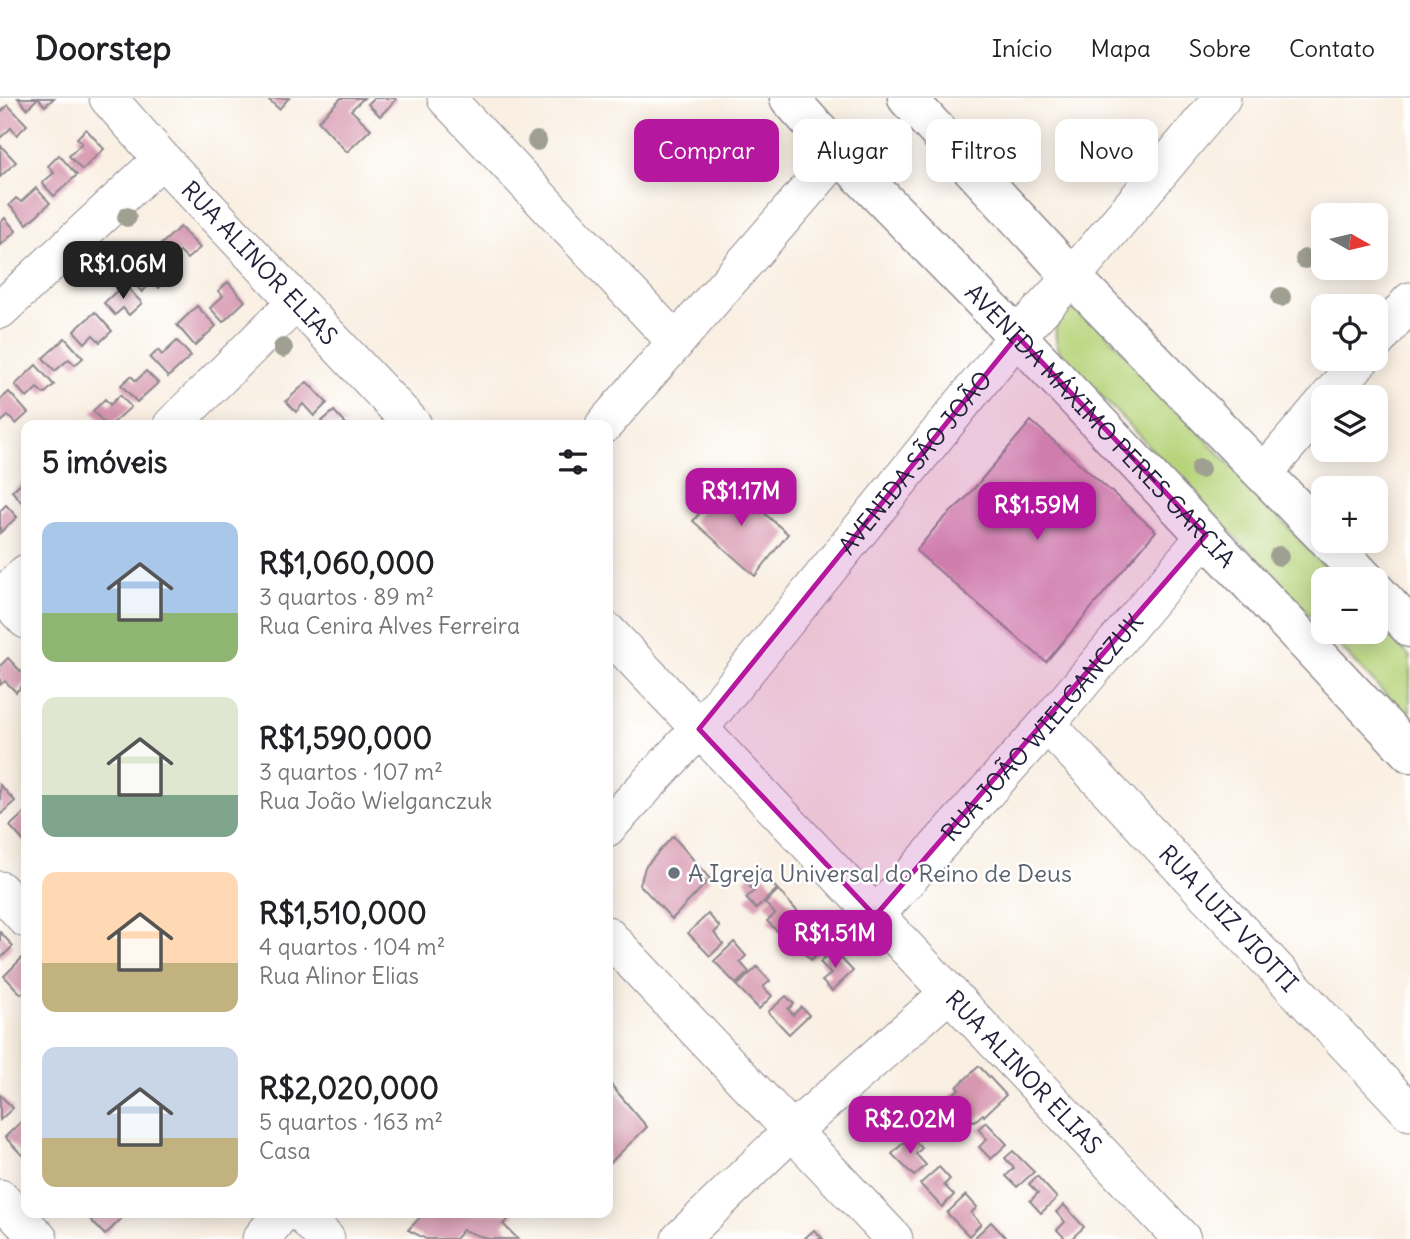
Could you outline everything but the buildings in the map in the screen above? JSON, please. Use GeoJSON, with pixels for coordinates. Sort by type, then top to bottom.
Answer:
{"type":"FeatureCollection","features":[{"type":"Feature","properties":{"kind":"main road","name":"AVENIDA MÁXIMO PERES GARCIA"},"geometry":{"type":"LineString","coordinates":[[789,98],[808,119]]}},
{"type":"Feature","properties":{"kind":"main road"},"geometry":{"type":"LineString","coordinates":[[907,98],[1072,276],[1311,522]]}},
{"type":"Feature","properties":{"kind":"main road","name":"AVENIDA MÁXIMO PERES GARCIA"},"geometry":{"type":"LineString","coordinates":[[866,182],[1017,336],[1410,753]]}},
{"type":"Feature","properties":{"kind":"main road"},"geometry":{"type":"LineString","coordinates":[[1340,553],[1353,567]]}},
{"type":"Feature","properties":{"kind":"main road"},"geometry":{"type":"LineString","coordinates":[[1388,604],[1410,628]]}},
{"type":"Feature","properties":{"kind":"street","name":"RUA ALINOR ELIAS"},"geometry":{"type":"LineString","coordinates":[[108,98],[162,159],[408,420]]}},
{"type":"Feature","properties":{"kind":"street"},"geometry":{"type":"LineString","coordinates":[[446,98],[676,342]]}},
{"type":"Feature","properties":{"kind":"street","name":"AVENIDA SÃO JOÃO"},"geometry":{"type":"LineString","coordinates":[[613,822],[699,729],[1017,336],[1072,276],[1222,98]]}},
{"type":"Feature","properties":{"kind":"street"},"geometry":{"type":"LineString","coordinates":[[0,310],[162,159]]}},
{"type":"Feature","properties":{"kind":"street"},"geometry":{"type":"LineString","coordinates":[[608,420],[815,182]]}},
{"type":"Feature","properties":{"kind":"street"},"geometry":{"type":"LineString","coordinates":[[1388,328],[1410,301]]}},
{"type":"Feature","properties":{"kind":"street"},"geometry":{"type":"LineString","coordinates":[[177,420],[296,302]]}},
{"type":"Feature","properties":{"kind":"street"},"geometry":{"type":"LineString","coordinates":[[1339,385],[1351,371]]}},
{"type":"Feature","properties":{"kind":"street"},"geometry":{"type":"LineString","coordinates":[[1265,472],[1311,418]]}},
{"type":"Feature","properties":{"kind":"street","name":"RUA JOÃO WIELGANCZUK"},"geometry":{"type":"LineString","coordinates":[[875,916],[1046,724],[1206,535]]}},
{"type":"Feature","properties":{"kind":"street","name":"RUA ALINOR ELIAS"},"geometry":{"type":"LineString","coordinates":[[613,637],[1182,1239]]}},
{"type":"Feature","properties":{"kind":"street","name":"RUA LUIZ VIOTTI"},"geometry":{"type":"LineString","coordinates":[[1046,724],[1410,1112]]}},
{"type":"Feature","properties":{"kind":"street"},"geometry":{"type":"LineString","coordinates":[[0,890],[21,913]]}},
{"type":"Feature","properties":{"kind":"street"},"geometry":{"type":"LineString","coordinates":[[613,940],[894,1239]]}},
{"type":"Feature","properties":{"kind":"street"},"geometry":{"type":"LineString","coordinates":[[680,1239],[791,1132],[949,993]]}},
{"type":"Feature","properties":{"kind":"street"},"geometry":{"type":"LineString","coordinates":[[0,1198],[39,1239]]}},
{"type":"Feature","properties":{"kind":"street"},"geometry":{"type":"LineString","coordinates":[[261,1239],[278,1218]]}},
{"type":"Feature","properties":{"kind":"street"},"geometry":{"type":"LineString","coordinates":[[305,1218],[326,1239]]}},
{"type":"Feature","properties":{"kind":"highlighted area"},"geometry":{"type":"Polygon","coordinates":[[[1017,336],[1206,535],[875,916],[699,729],[1017,336]]]}},
{"type":"Feature","properties":{"kind":"green space"},"geometry":{"type":"Polygon","coordinates":[[[1067,310],[1077,310],[1093,319],[1326,567],[1311,567],[1311,616],[1061,354],[1056,339],[1059,315],[1067,310]]]}},
{"type":"Feature","properties":{"kind":"green space"},"geometry":{"type":"Polygon","coordinates":[[[1388,633],[1410,657],[1410,720],[1337,644],[1388,644],[1388,633]]]}},
{"type":"Feature","properties":{"kind":"place","name":"A Igreja Universal do Reino de Deus"},"geometry":{"type":"Point","coordinates":[674,873]}}]}
